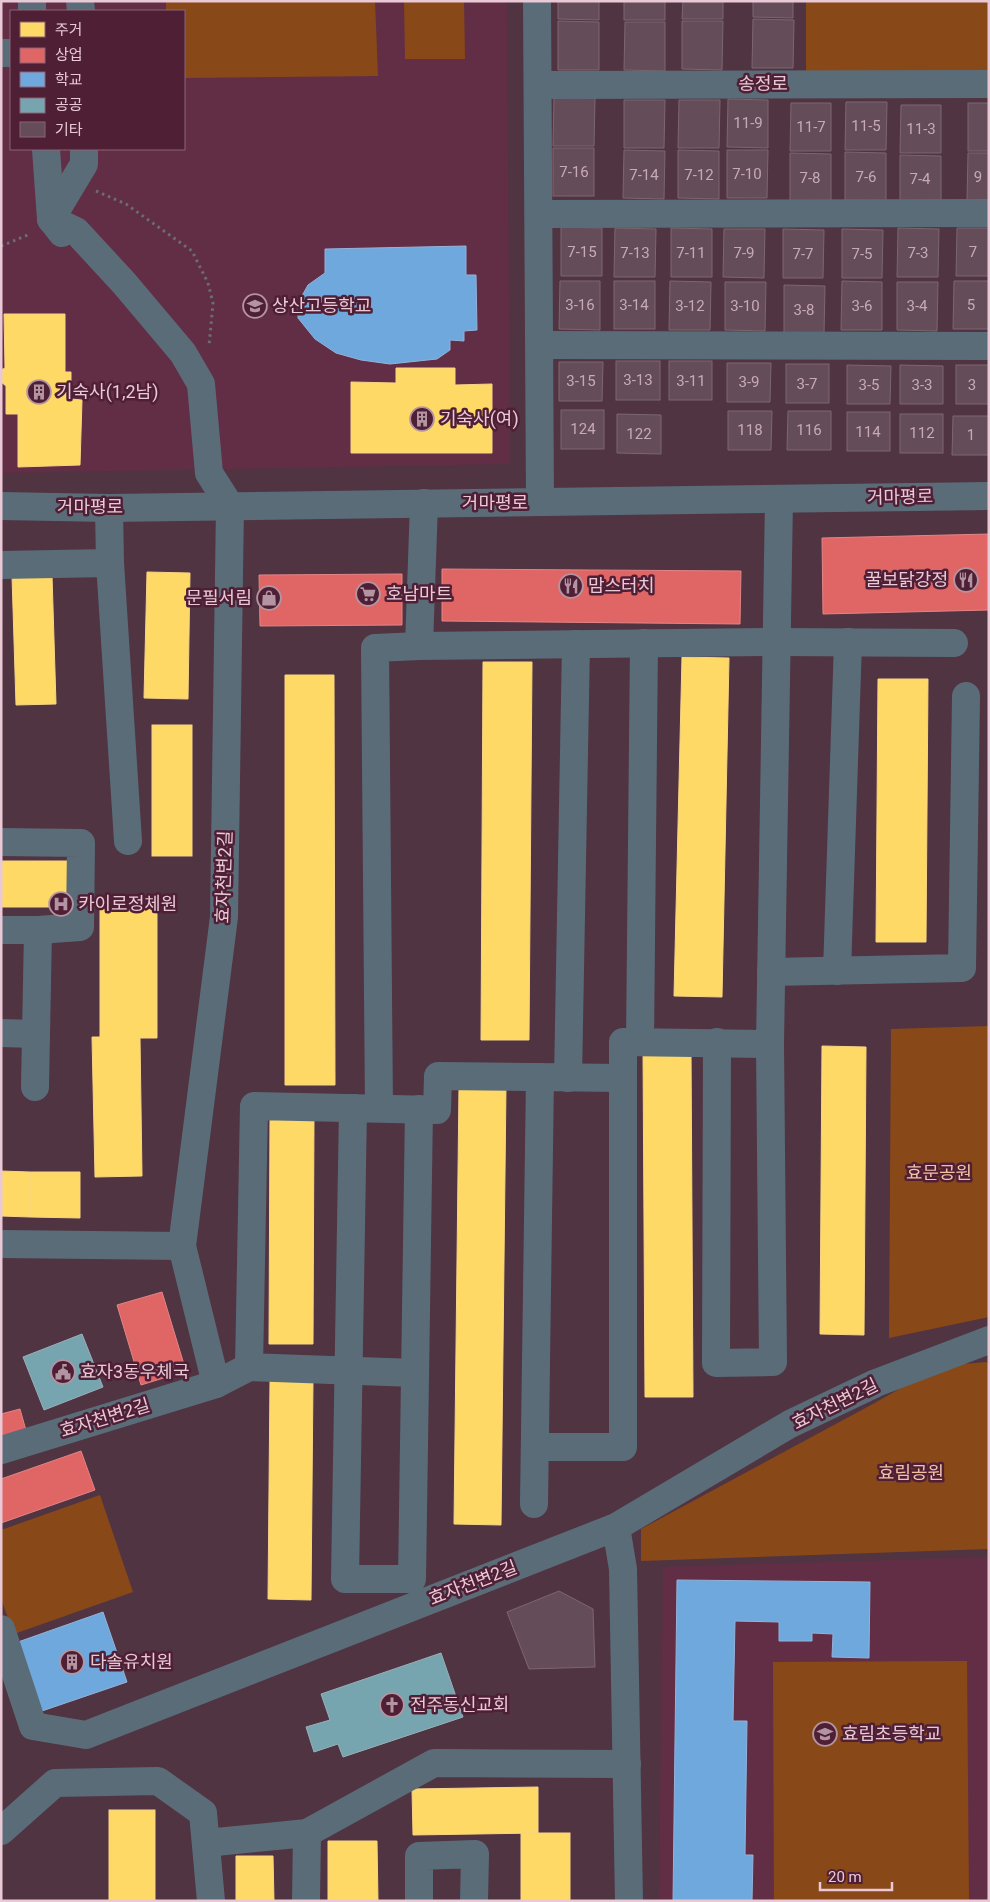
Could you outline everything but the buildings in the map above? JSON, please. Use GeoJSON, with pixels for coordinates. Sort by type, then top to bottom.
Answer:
{"type":"FeatureCollection","features":[{"type":"Feature","properties":{"kind":"street"},"geometry":{"type":"LineString","coordinates":[[537,1],[540,502]]}},
{"type":"Feature","properties":{"kind":"street","name":"송정로"},"geometry":{"type":"LineString","coordinates":[[538,85],[989,84]]}},
{"type":"Feature","properties":{"kind":"street"},"geometry":{"type":"LineString","coordinates":[[46,150],[51,219],[72,247],[201,384],[209,473],[230,506]]}},
{"type":"Feature","properties":{"kind":"street"},"geometry":{"type":"LineString","coordinates":[[51,219],[84,164],[84,150]]}},
{"type":"Feature","properties":{"kind":"street"},"geometry":{"type":"LineString","coordinates":[[539,214],[989,213]]}},
{"type":"Feature","properties":{"kind":"street"},"geometry":{"type":"LineString","coordinates":[[540,345],[989,346]]}},
{"type":"Feature","properties":{"kind":"street","name":"거마평로"},"geometry":{"type":"LineString","coordinates":[[1,506],[109,508],[989,496]]}},
{"type":"Feature","properties":{"kind":"street"},"geometry":{"type":"LineString","coordinates":[[717,1042],[716,1363],[774,1362],[770,1044],[775,642],[779,499]]}},
{"type":"Feature","properties":{"kind":"street"},"geometry":{"type":"LineString","coordinates":[[419,646],[424,503]]}},
{"type":"Feature","properties":{"kind":"street","name":"효자천변2길"},"geometry":{"type":"LineString","coordinates":[[1,1450],[216,1384],[182,1246],[224,917],[230,506]]}},
{"type":"Feature","properties":{"kind":"street"},"geometry":{"type":"LineString","coordinates":[[109,508],[110,563],[128,840]]}},
{"type":"Feature","properties":{"kind":"street"},"geometry":{"type":"LineString","coordinates":[[1,565],[110,563]]}},
{"type":"Feature","properties":{"kind":"street"},"geometry":{"type":"LineString","coordinates":[[837,971],[848,642]]}},
{"type":"Feature","properties":{"kind":"street"},"geometry":{"type":"LineString","coordinates":[[640,1042],[644,643]]}},
{"type":"Feature","properties":{"kind":"street"},"geometry":{"type":"LineString","coordinates":[[379,1108],[375,648],[644,643],[954,643]]}},
{"type":"Feature","properties":{"kind":"street"},"geometry":{"type":"LineString","coordinates":[[568,1078],[576,644]]}},
{"type":"Feature","properties":{"kind":"street"},"geometry":{"type":"LineString","coordinates":[[771,972],[962,968],[966,696]]}},
{"type":"Feature","properties":{"kind":"street"},"geometry":{"type":"LineString","coordinates":[[1,842],[81,842],[80,927],[1,930]]}},
{"type":"Feature","properties":{"kind":"street"},"geometry":{"type":"LineString","coordinates":[[35,1087],[38,930]]}},
{"type":"Feature","properties":{"kind":"street"},"geometry":{"type":"LineString","coordinates":[[1,1033],[36,1034]]}},
{"type":"Feature","properties":{"kind":"street"},"geometry":{"type":"LineString","coordinates":[[535,1447],[622,1447],[623,1042],[770,1044]]}},
{"type":"Feature","properties":{"kind":"street"},"geometry":{"type":"LineString","coordinates":[[250,1367],[254,1106],[437,1110],[438,1076],[623,1078]]}},
{"type":"Feature","properties":{"kind":"street"},"geometry":{"type":"LineString","coordinates":[[534,1504],[540,1077]]}},
{"type":"Feature","properties":{"kind":"street"},"geometry":{"type":"LineString","coordinates":[[353,1108],[345,1579],[412,1579],[419,1110]]}},
{"type":"Feature","properties":{"kind":"street"},"geometry":{"type":"LineString","coordinates":[[1,1244],[182,1246]]}},
{"type":"Feature","properties":{"kind":"street","name":"효자천변2길"},"geometry":{"type":"LineString","coordinates":[[1,1629],[33,1726],[86,1735],[616,1527],[790,1424],[876,1383],[989,1340]]}},
{"type":"Feature","properties":{"kind":"street"},"geometry":{"type":"LineString","coordinates":[[216,1384],[250,1367],[415,1373]]}},
{"type":"Feature","properties":{"kind":"street"},"geometry":{"type":"LineString","coordinates":[[616,1527],[623,1569],[629,1901]]}},
{"type":"Feature","properties":{"kind":"street"},"geometry":{"type":"LineString","coordinates":[[206,1842],[307,1833],[434,1763],[627,1764]]}},
{"type":"Feature","properties":{"kind":"street"},"geometry":{"type":"LineString","coordinates":[[1,1831],[55,1783],[158,1781],[203,1813],[211,1901]]}},
{"type":"Feature","properties":{"kind":"street"},"geometry":{"type":"LineString","coordinates":[[306,1901],[307,1833]]}},
{"type":"Feature","properties":{"kind":"street"},"geometry":{"type":"LineString","coordinates":[[419,1901],[419,1856],[475,1854],[474,1901]]}},
{"type":"Feature","properties":{"kind":"path"},"geometry":{"type":"LineString","coordinates":[[76,178],[99,192],[126,204],[192,251],[208,283],[214,303],[208,352]]}},
{"type":"Feature","properties":{"kind":"path"},"geometry":{"type":"LineString","coordinates":[[1,246],[26,237]]}},
{"type":"Feature","properties":{"kind":"shaded area","name":"상산고등학교"},"geometry":{"type":"Polygon","coordinates":[[[1,1],[507,1],[510,464],[1,473],[1,1]]]}},
{"type":"Feature","properties":{"kind":"shaded area","name":"효림초등학교"},"geometry":{"type":"Polygon","coordinates":[[[989,1557],[989,1901],[659,1901],[663,1567],[989,1557]]]}},
{"type":"Feature","properties":{"kind":"green space"},"geometry":{"type":"Polygon","coordinates":[[[166,1],[375,1],[378,76],[185,78],[185,10],[166,10],[166,1]]]}},
{"type":"Feature","properties":{"kind":"green space"},"geometry":{"type":"Polygon","coordinates":[[[404,1],[464,1],[465,59],[405,59],[404,1]]]}},
{"type":"Feature","properties":{"kind":"green space"},"geometry":{"type":"Polygon","coordinates":[[[806,1],[989,1],[989,71],[806,71],[806,1]]]}},
{"type":"Feature","properties":{"kind":"green space","name":"효문공원"},"geometry":{"type":"Polygon","coordinates":[[[989,1026],[989,1317],[889,1338],[891,1029],[989,1026]]]}},
{"type":"Feature","properties":{"kind":"green space","name":"효림공원"},"geometry":{"type":"Polygon","coordinates":[[[986,1362],[989,1364],[989,1549],[641,1561],[641,1529],[940,1366],[986,1362]]]}},
{"type":"Feature","properties":{"kind":"green space"},"geometry":{"type":"Polygon","coordinates":[[[100,1495],[133,1592],[14,1634],[1,1599],[1,1530],[100,1495]]]}},
{"type":"Feature","properties":{"kind":"green space"},"geometry":{"type":"Polygon","coordinates":[[[967,1661],[969,1901],[774,1901],[773,1662],[967,1661]]]}},
{"type":"Feature","properties":{"kind":"place","name":"상산고등학교"},"geometry":{"type":"Point","coordinates":[255,306]}},
{"type":"Feature","properties":{"kind":"place","name":"기숙사(1,2남)"},"geometry":{"type":"Point","coordinates":[39,392]}},
{"type":"Feature","properties":{"kind":"place","name":"기숙사(여)"},"geometry":{"type":"Point","coordinates":[422,419]}},
{"type":"Feature","properties":{"kind":"place","name":"꿀보닭강정"},"geometry":{"type":"Point","coordinates":[966,580]}},
{"type":"Feature","properties":{"kind":"place","name":"맘스터치"},"geometry":{"type":"Point","coordinates":[571,586]}},
{"type":"Feature","properties":{"kind":"place","name":"호남마트"},"geometry":{"type":"Point","coordinates":[368,594]}},
{"type":"Feature","properties":{"kind":"place","name":"문필서림"},"geometry":{"type":"Point","coordinates":[269,598]}},
{"type":"Feature","properties":{"kind":"place","name":"카이로정체원"},"geometry":{"type":"Point","coordinates":[61,904]}},
{"type":"Feature","properties":{"kind":"place","name":"효자3동우체국"},"geometry":{"type":"Point","coordinates":[63,1372]}},
{"type":"Feature","properties":{"kind":"place","name":"다솔유치원"},"geometry":{"type":"Point","coordinates":[72,1662]}},
{"type":"Feature","properties":{"kind":"place","name":"전주동신교회"},"geometry":{"type":"Point","coordinates":[392,1705]}},
{"type":"Feature","properties":{"kind":"place","name":"효림초등학교"},"geometry":{"type":"Point","coordinates":[825,1734]}}]}
